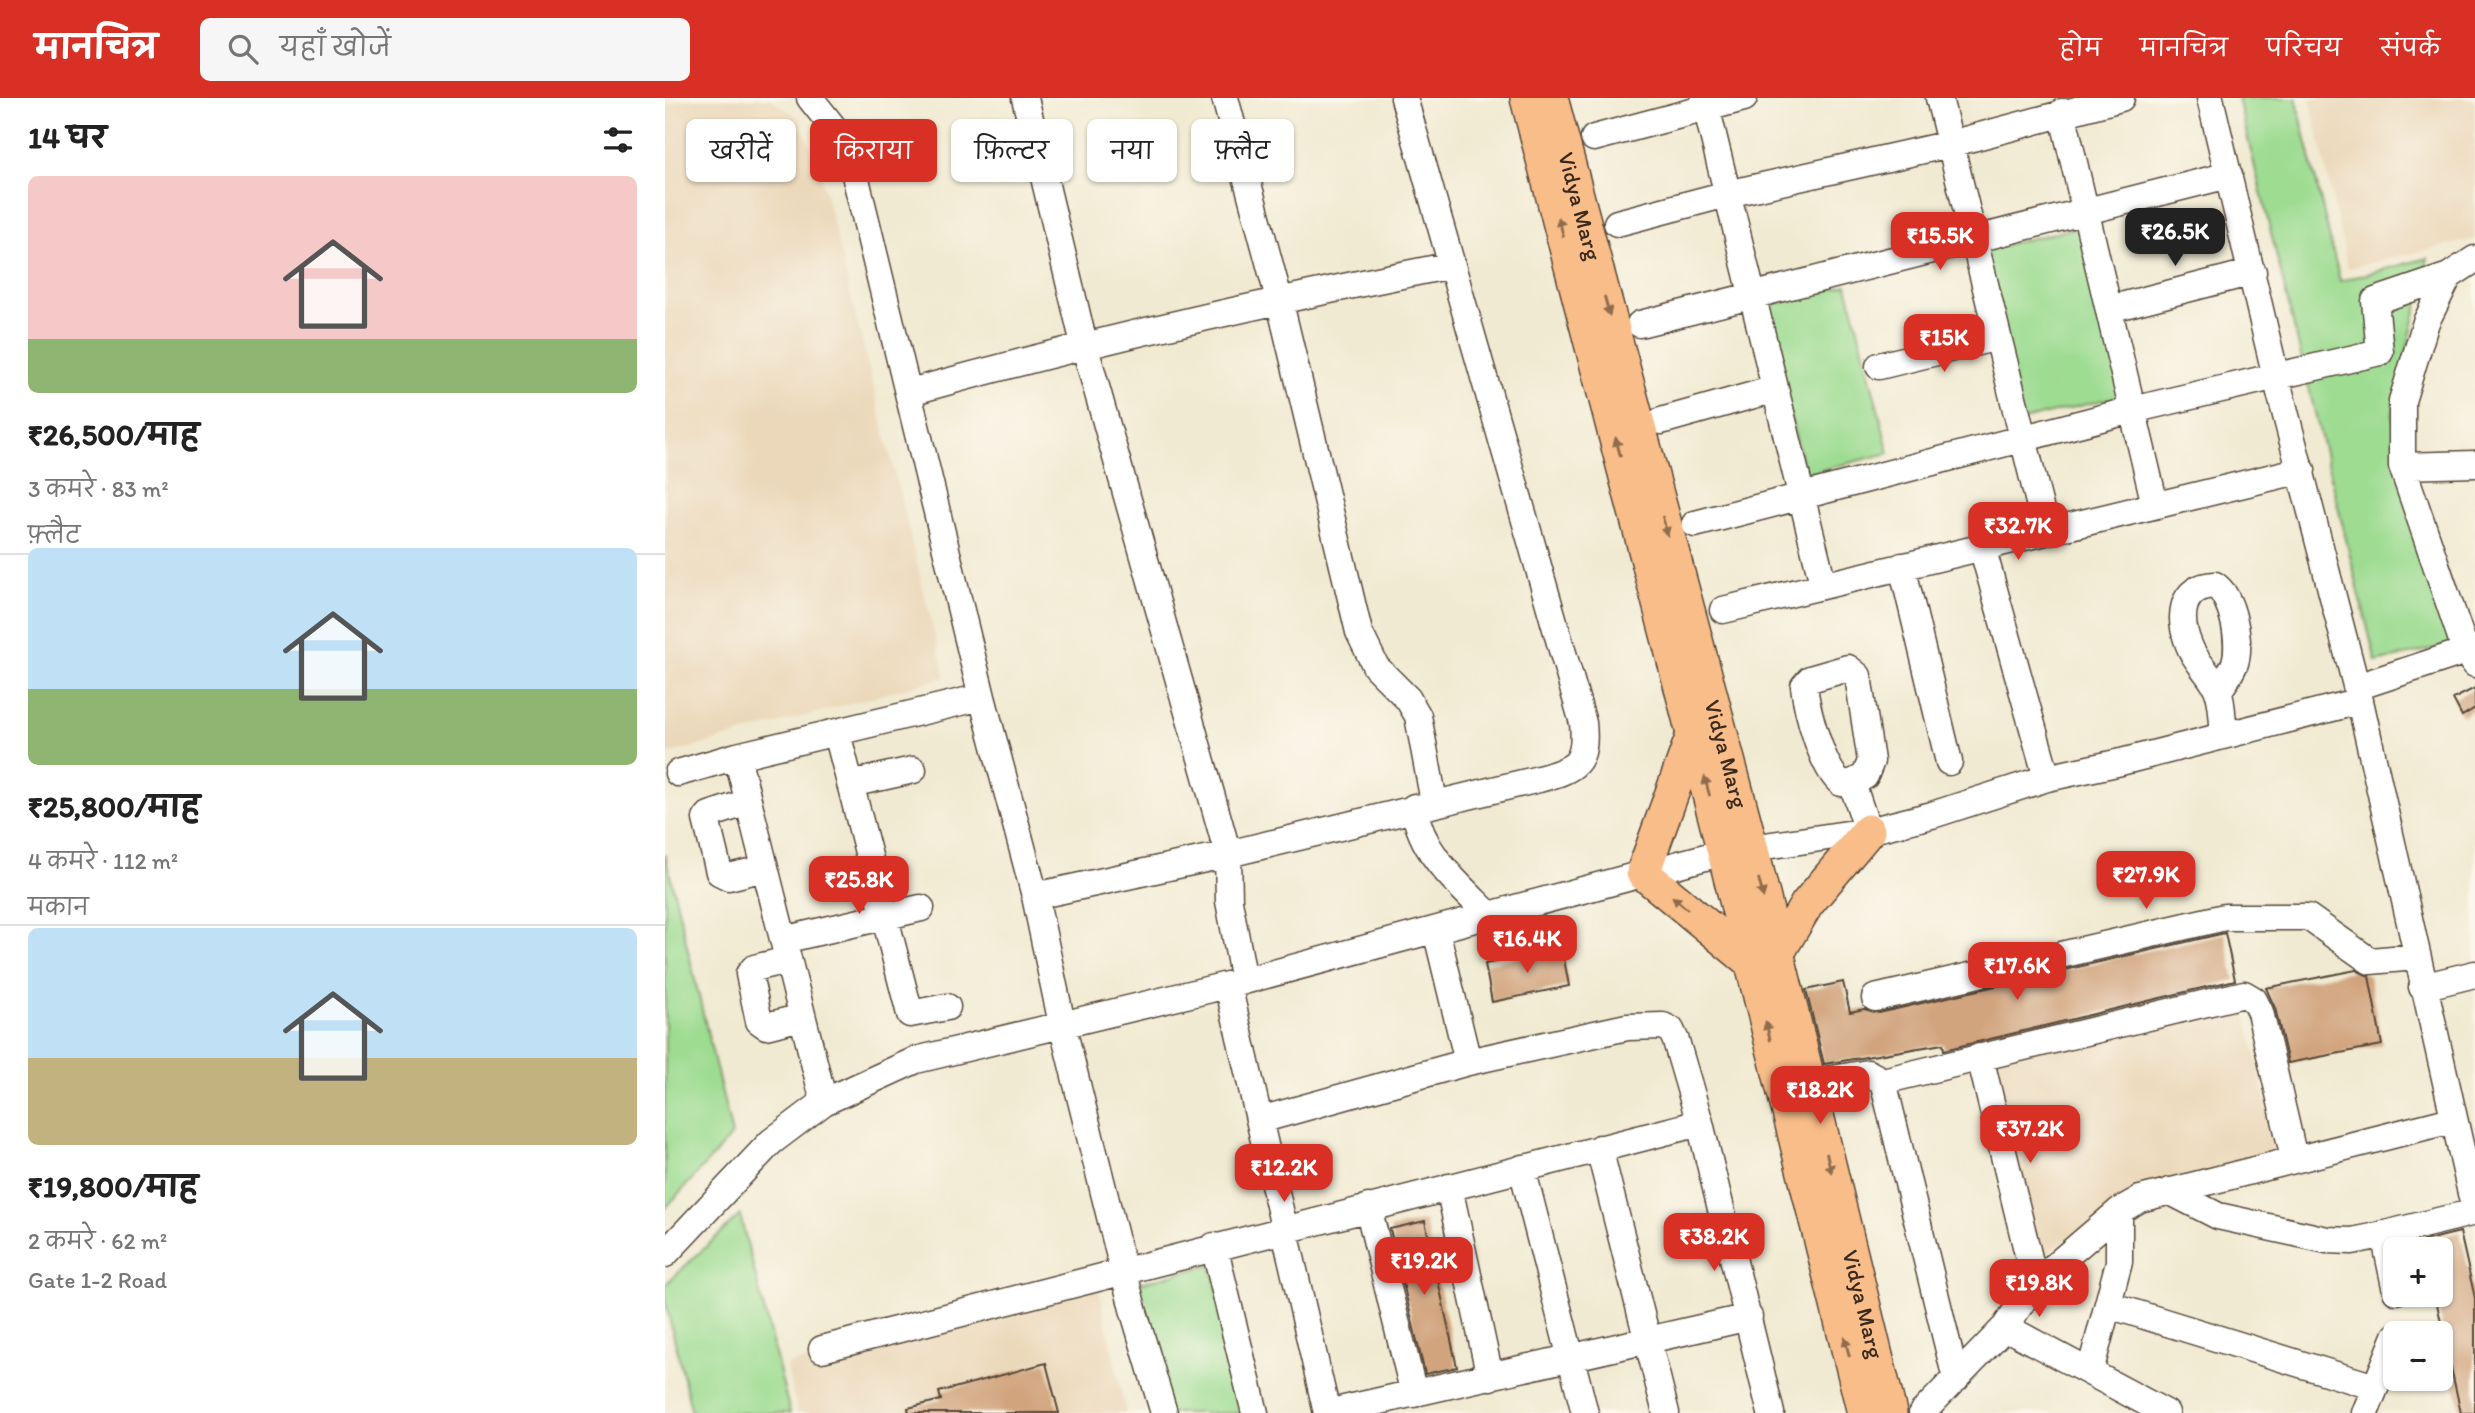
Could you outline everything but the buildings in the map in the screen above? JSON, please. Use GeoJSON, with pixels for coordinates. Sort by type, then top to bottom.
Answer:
{"type":"FeatureCollection","features":[{"type":"Feature","properties":{"kind":"main road","name":"Vidya Marg"},"geometry":{"type":"LineString","coordinates":[[1527,98],[1693,735],[1737,849]]}},
{"type":"Feature","properties":{"kind":"main road","name":"Vidya Marg"},"geometry":{"type":"LineString","coordinates":[[1551,98],[1764,958],[1864,1413]]}},
{"type":"Feature","properties":{"kind":"main road"},"geometry":{"type":"LineString","coordinates":[[1693,735],[1643,873],[1764,958],[1868,831]]}},
{"type":"Feature","properties":{"kind":"main road","name":"Vidya Marg"},"geometry":{"type":"LineString","coordinates":[[1764,958],[1809,1083],[1890,1413]]}},
{"type":"Feature","properties":{"kind":"street"},"geometry":{"type":"LineString","coordinates":[[810,98],[841,137],[854,171],[910,392],[982,697],[1035,896],[1062,1024],[1123,1271],[1164,1413]]}},
{"type":"Feature","properties":{"kind":"street"},"geometry":{"type":"LineString","coordinates":[[1025,98],[1084,344],[1228,854],[1236,983],[1260,1120],[1327,1413],[1381,1408],[1414,1394],[1749,1317]]}},
{"type":"Feature","properties":{"kind":"street"},"geometry":{"type":"LineString","coordinates":[[1225,98],[1279,299],[1359,632],[1376,667],[1408,699],[1418,716],[1424,804],[1417,824],[1437,861],[1488,914]]}},
{"type":"Feature","properties":{"kind":"street"},"geometry":{"type":"LineString","coordinates":[[1035,896],[1228,854],[1563,772],[1580,761],[1584,737],[1404,98]]}},
{"type":"Feature","properties":{"kind":"street"},"geometry":{"type":"LineString","coordinates":[[1594,138],[1705,103],[1744,98]]}},
{"type":"Feature","properties":{"kind":"street"},"geometry":{"type":"LineString","coordinates":[[1938,98],[2046,531]]}},
{"type":"Feature","properties":{"kind":"street"},"geometry":{"type":"LineString","coordinates":[[1617,223],[1727,194],[1950,144],[2121,98]]}},
{"type":"Feature","properties":{"kind":"street"},"geometry":{"type":"LineString","coordinates":[[2169,1191],[2218,1216],[2248,1225],[2327,1240],[2352,1241],[2475,1211],[2452,1120],[2358,694],[2276,377],[2210,98]]}},
{"type":"Feature","properties":{"kind":"street"},"geometry":{"type":"LineString","coordinates":[[1705,103],[1799,495],[1823,584]]}},
{"type":"Feature","properties":{"kind":"street"},"geometry":{"type":"LineString","coordinates":[[2062,112],[2155,505]]}},
{"type":"Feature","properties":{"kind":"street"},"geometry":{"type":"LineString","coordinates":[[1640,324],[2229,175]]}},
{"type":"Feature","properties":{"kind":"street"},"geometry":{"type":"LineString","coordinates":[[2380,352],[2375,301],[2449,276],[2475,259]]}},
{"type":"Feature","properties":{"kind":"street"},"geometry":{"type":"LineString","coordinates":[[910,392],[1084,344],[1279,299],[1452,265]]}},
{"type":"Feature","properties":{"kind":"street"},"geometry":{"type":"LineString","coordinates":[[2109,309],[2253,272]]}},
{"type":"Feature","properties":{"kind":"street"},"geometry":{"type":"LineString","coordinates":[[665,1254],[771,1142],[824,1102],[916,1060],[1236,983],[1737,849],[1868,831],[1932,816],[2047,778],[2121,762],[2358,694],[2472,653],[2402,466],[2402,401],[2425,322],[2449,276]]}},
{"type":"Feature","properties":{"kind":"street"},"geometry":{"type":"LineString","coordinates":[[1879,366],[1998,337]]}},
{"type":"Feature","properties":{"kind":"street"},"geometry":{"type":"LineString","coordinates":[[1695,524],[2133,410],[2380,352],[2418,347]]}},
{"type":"Feature","properties":{"kind":"street"},"geometry":{"type":"LineString","coordinates":[[1661,421],[1775,388]]}},
{"type":"Feature","properties":{"kind":"street"},"geometry":{"type":"LineString","coordinates":[[2402,466],[2475,464]]}},
{"type":"Feature","properties":{"kind":"street"},"geometry":{"type":"LineString","coordinates":[[1723,610],[2302,470]]}},
{"type":"Feature","properties":{"kind":"street"},"geometry":{"type":"LineString","coordinates":[[1982,547],[2047,778]]}},
{"type":"Feature","properties":{"kind":"street"},"geometry":{"type":"LineString","coordinates":[[1902,566],[1949,762]]}},
{"type":"Feature","properties":{"kind":"street"},"geometry":{"type":"LineString","coordinates":[[2218,692],[2224,734]]}},
{"type":"Feature","properties":{"kind":"street"},"geometry":{"type":"LineString","coordinates":[[678,773],[737,756],[982,697]]}},
{"type":"Feature","properties":{"kind":"street"},"geometry":{"type":"LineString","coordinates":[[837,733],[910,1014],[947,1007]]}},
{"type":"Feature","properties":{"kind":"street"},"geometry":{"type":"LineString","coordinates":[[737,756],[824,1102]]}},
{"type":"Feature","properties":{"kind":"street"},"geometry":{"type":"LineString","coordinates":[[850,784],[913,770]]}},
{"type":"Feature","properties":{"kind":"street"},"geometry":{"type":"LineString","coordinates":[[1851,783],[1868,831]]}},
{"type":"Feature","properties":{"kind":"street"},"geometry":{"type":"LineString","coordinates":[[748,802],[709,815],[706,819],[719,872],[729,877],[765,868]]}},
{"type":"Feature","properties":{"kind":"street"},"geometry":{"type":"LineString","coordinates":[[802,1017],[766,1026],[759,1021],[751,970],[786,950],[883,916],[921,908]]}},
{"type":"Feature","properties":{"kind":"street"},"geometry":{"type":"LineString","coordinates":[[1875,998],[2225,917],[2308,918],[2370,961],[2416,957]]}},
{"type":"Feature","properties":{"kind":"street"},"geometry":{"type":"LineString","coordinates":[[1436,930],[1468,1062]]}},
{"type":"Feature","properties":{"kind":"street"},"geometry":{"type":"LineString","coordinates":[[2422,987],[2475,974]]}},
{"type":"Feature","properties":{"kind":"street"},"geometry":{"type":"LineString","coordinates":[[1809,1083],[1868,1073],[1883,1081],[2244,994],[2254,999],[2260,1012],[2294,1158]]}},
{"type":"Feature","properties":{"kind":"street"},"geometry":{"type":"LineString","coordinates":[[1260,1120],[1468,1062],[1627,1027],[1663,1026],[1671,1030],[1677,1041],[1700,1123],[1771,1413]]}},
{"type":"Feature","properties":{"kind":"street"},"geometry":{"type":"LineString","coordinates":[[1980,1057],[2035,1283]]}},
{"type":"Feature","properties":{"kind":"street"},"geometry":{"type":"LineString","coordinates":[[1883,1081],[1956,1378]]}},
{"type":"Feature","properties":{"kind":"street"},"geometry":{"type":"LineString","coordinates":[[1922,1413],[2005,1327],[2035,1283],[2119,1210],[2140,1199],[2169,1191],[2452,1120]]}},
{"type":"Feature","properties":{"kind":"street"},"geometry":{"type":"LineString","coordinates":[[822,1349],[1700,1123]]}},
{"type":"Feature","properties":{"kind":"street"},"geometry":{"type":"LineString","coordinates":[[1599,1149],[1666,1413]]}},
{"type":"Feature","properties":{"kind":"street"},"geometry":{"type":"LineString","coordinates":[[1523,1168],[1585,1413]]}},
{"type":"Feature","properties":{"kind":"street"},"geometry":{"type":"LineString","coordinates":[[1449,1186],[1490,1377]]}},
{"type":"Feature","properties":{"kind":"street"},"geometry":{"type":"LineString","coordinates":[[1368,1207],[1414,1394]]}},
{"type":"Feature","properties":{"kind":"street"},"geometry":{"type":"LineString","coordinates":[[2089,1372],[2119,1262],[2119,1210]]}},
{"type":"Feature","properties":{"kind":"street"},"geometry":{"type":"LineString","coordinates":[[1214,1246],[1255,1413]]}},
{"type":"Feature","properties":{"kind":"street"},"geometry":{"type":"LineString","coordinates":[[2109,1305],[2375,1387]]}},
{"type":"Feature","properties":{"kind":"street"},"geometry":{"type":"LineString","coordinates":[[2005,1327],[2166,1413]]}},
{"type":"Feature","properties":{"kind":"street"},"geometry":{"type":"LineString","coordinates":[[2365,1413],[2383,1367]]}},
{"type":"Feature","properties":{"kind":"shaded area"},"geometry":{"type":"Polygon","coordinates":[[[692,98],[769,98],[799,118],[810,146],[810,182],[823,182],[945,677],[665,755],[665,105],[692,98]]]}},
{"type":"Feature","properties":{"kind":"shaded area"},"geometry":{"type":"Polygon","coordinates":[[[2310,98],[2475,98],[2475,239],[2348,268],[2310,98]]]}},
{"type":"Feature","properties":{"kind":"shaded area"},"geometry":{"type":"Polygon","coordinates":[[[2242,996],[2278,1155],[2129,1202],[2038,1257],[1990,1060],[2242,996]]]}},
{"type":"Feature","properties":{"kind":"shaded area"},"geometry":{"type":"Polygon","coordinates":[[[1098,1286],[1126,1413],[798,1413],[786,1365],[1098,1286]]]}},
{"type":"Feature","properties":{"kind":"green space"},"geometry":{"type":"Polygon","coordinates":[[[2238,98],[2296,98],[2340,281],[2428,258],[2392,417],[2470,640],[2376,662],[2238,98]]]}},
{"type":"Feature","properties":{"kind":"green space"},"geometry":{"type":"Polygon","coordinates":[[[2084,226],[2124,395],[2023,420],[1983,250],[2084,226]]]}},
{"type":"Feature","properties":{"kind":"green space"},"geometry":{"type":"Polygon","coordinates":[[[1847,285],[1889,453],[1805,474],[1763,307],[1847,285]]]}},
{"type":"Feature","properties":{"kind":"green space"},"geometry":{"type":"Polygon","coordinates":[[[665,854],[732,1135],[665,1209],[665,854]]]}},
{"type":"Feature","properties":{"kind":"green space"},"geometry":{"type":"Polygon","coordinates":[[[740,1215],[790,1413],[692,1413],[665,1300],[665,1285],[740,1215]]]}},
{"type":"Feature","properties":{"kind":"green space"},"geometry":{"type":"Polygon","coordinates":[[[1211,1265],[1246,1413],[1158,1413],[1127,1286],[1211,1265]]]}}]}
